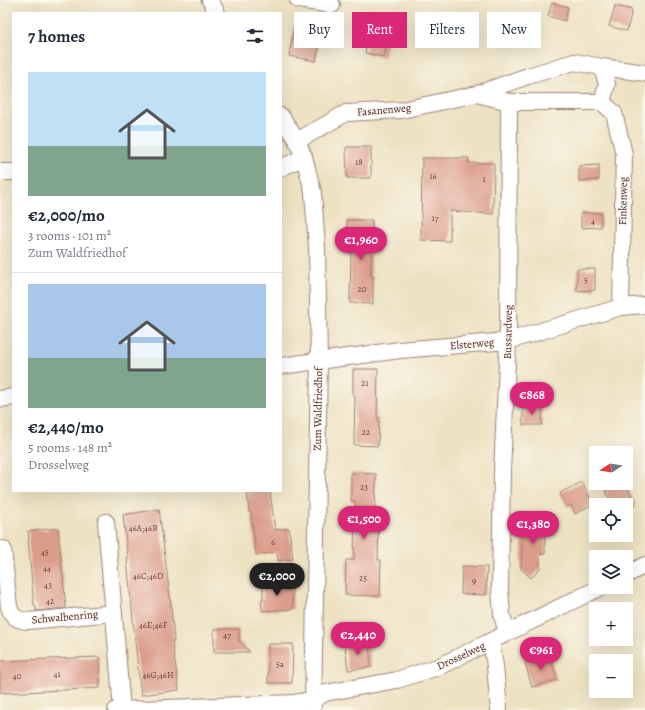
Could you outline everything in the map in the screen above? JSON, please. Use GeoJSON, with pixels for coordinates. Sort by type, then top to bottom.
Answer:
{"type":"FeatureCollection","features":[{"type":"Feature","properties":{"kind":"street"},"geometry":{"type":"LineString","coordinates":[[210,0],[216,12]]}},
{"type":"Feature","properties":{"kind":"street"},"geometry":{"type":"LineString","coordinates":[[298,0],[332,5]]}},
{"type":"Feature","properties":{"kind":"street","name":"Fasanenweg"},"geometry":{"type":"LineString","coordinates":[[297,141],[346,113],[402,110],[477,94],[574,62],[645,72]]}},
{"type":"Feature","properties":{"kind":"street"},"geometry":{"type":"LineString","coordinates":[[602,67],[607,84],[602,102]]}},
{"type":"Feature","properties":{"kind":"street","name":"Fasanenweg"},"geometry":{"type":"LineString","coordinates":[[477,94],[509,102],[602,102]]}},
{"type":"Feature","properties":{"kind":"street","name":"Bussardweg"},"geometry":{"type":"LineString","coordinates":[[507,633],[502,616],[500,590],[502,472],[508,341],[509,102]]}},
{"type":"Feature","properties":{"kind":"street","name":"Finkenweg"},"geometry":{"type":"LineString","coordinates":[[602,102],[614,113],[624,154],[621,308]]}},
{"type":"Feature","properties":{"kind":"street","name":"Zum Waldfriedhof"},"geometry":{"type":"LineString","coordinates":[[282,118],[297,141],[304,158],[313,192],[317,248],[319,361],[313,705]]}},
{"type":"Feature","properties":{"kind":"street"},"geometry":{"type":"LineString","coordinates":[[282,168],[304,158]]}},
{"type":"Feature","properties":{"kind":"street"},"geometry":{"type":"LineString","coordinates":[[0,172],[12,172]]}},
{"type":"Feature","properties":{"kind":"street","name":"Elsterweg"},"geometry":{"type":"LineString","coordinates":[[282,366],[400,350],[508,341],[621,308],[645,305]]}},
{"type":"Feature","properties":{"kind":"street"},"geometry":{"type":"LineString","coordinates":[[0,399],[12,397]]}},
{"type":"Feature","properties":{"kind":"street","name":"Schwalbenring"},"geometry":{"type":"LineString","coordinates":[[106,522],[122,710]]}},
{"type":"Feature","properties":{"kind":"street","name":"Schwalbenring"},"geometry":{"type":"LineString","coordinates":[[3,549],[9,607],[11,613],[18,620],[114,613]]}},
{"type":"Feature","properties":{"kind":"street"},"geometry":{"type":"LineString","coordinates":[[633,571],[645,565]]}},
{"type":"Feature","properties":{"kind":"street","name":"Drosselweg"},"geometry":{"type":"LineString","coordinates":[[313,705],[325,693],[397,680],[438,667],[589,592]]}},
{"type":"Feature","properties":{"kind":"street"},"geometry":{"type":"LineString","coordinates":[[491,642],[496,673],[499,710]]}},
{"type":"Feature","properties":{"kind":"street"},"geometry":{"type":"LineString","coordinates":[[116,710],[207,708],[294,703],[313,705]]}},
{"type":"Feature","properties":{"kind":"building"},"geometry":{"type":"Polygon","coordinates":[[[552,3],[568,7],[565,21],[548,16],[552,3]]]}},
{"type":"Feature","properties":{"kind":"building"},"geometry":{"type":"Polygon","coordinates":[[[615,6],[632,10],[627,31],[609,26],[615,6]]]}},
{"type":"Feature","properties":{"kind":"building"},"geometry":{"type":"Polygon","coordinates":[[[294,27],[294,48],[319,48],[316,61],[289,56],[294,27]]]}},
{"type":"Feature","properties":{"kind":"building"},"geometry":{"type":"Polygon","coordinates":[[[366,48],[386,48],[384,57],[365,53],[366,48]]]}},
{"type":"Feature","properties":{"kind":"building"},"geometry":{"type":"Polygon","coordinates":[[[346,147],[371,147],[371,178],[347,178],[346,147]]]}},
{"type":"Feature","properties":{"kind":"building"},"geometry":{"type":"Polygon","coordinates":[[[422,158],[469,158],[468,163],[494,163],[493,214],[450,211],[450,241],[421,240],[422,158]]]}},
{"type":"Feature","properties":{"kind":"building"},"geometry":{"type":"Polygon","coordinates":[[[599,165],[599,180],[579,181],[579,166],[599,165]]]}},
{"type":"Feature","properties":{"kind":"building"},"geometry":{"type":"Polygon","coordinates":[[[581,213],[601,213],[601,227],[581,228],[581,213]]]}},
{"type":"Feature","properties":{"kind":"building"},"geometry":{"type":"Polygon","coordinates":[[[347,220],[372,220],[371,276],[373,276],[373,304],[350,303],[351,252],[347,252],[347,220]]]}},
{"type":"Feature","properties":{"kind":"building"},"geometry":{"type":"Polygon","coordinates":[[[577,269],[595,269],[595,290],[577,291],[577,269]]]}},
{"type":"Feature","properties":{"kind":"building"},"geometry":{"type":"Polygon","coordinates":[[[353,369],[378,369],[378,446],[354,445],[355,396],[353,396],[353,369]]]}},
{"type":"Feature","properties":{"kind":"building"},"geometry":{"type":"Polygon","coordinates":[[[523,408],[542,408],[542,425],[523,425],[523,408]]]}},
{"type":"Feature","properties":{"kind":"building"},"geometry":{"type":"Polygon","coordinates":[[[351,473],[376,474],[375,517],[379,517],[378,560],[381,560],[380,596],[345,595],[346,560],[354,560],[355,501],[351,501],[351,473]]]}},
{"type":"Feature","properties":{"kind":"building"},"geometry":{"type":"Polygon","coordinates":[[[582,482],[590,498],[589,506],[575,514],[571,505],[567,507],[560,493],[582,482]]]}},
{"type":"Feature","properties":{"kind":"building"},"geometry":{"type":"Polygon","coordinates":[[[605,490],[628,490],[632,498],[609,498],[605,490]]]}},
{"type":"Feature","properties":{"kind":"building"},"geometry":{"type":"Polygon","coordinates":[[[247,492],[270,492],[275,530],[289,528],[293,559],[278,561],[277,552],[256,555],[251,512],[249,512],[247,492]]]}},
{"type":"Feature","properties":{"kind":"building"},"geometry":{"type":"Polygon","coordinates":[[[159,509],[171,605],[174,641],[172,641],[179,690],[141,695],[123,515],[159,509]]]}},
{"type":"Feature","properties":{"kind":"building"},"geometry":{"type":"Polygon","coordinates":[[[523,518],[545,519],[545,554],[540,554],[540,569],[531,578],[521,569],[523,518]]]}},
{"type":"Feature","properties":{"kind":"building"},"geometry":{"type":"Polygon","coordinates":[[[58,528],[66,608],[36,611],[36,605],[34,605],[28,531],[58,528]]]}},
{"type":"Feature","properties":{"kind":"building"},"geometry":{"type":"Polygon","coordinates":[[[462,566],[487,567],[486,595],[461,594],[462,566]]]}},
{"type":"Feature","properties":{"kind":"building"},"geometry":{"type":"Polygon","coordinates":[[[292,584],[293,609],[262,611],[261,600],[263,599],[263,585],[292,584]]]}},
{"type":"Feature","properties":{"kind":"building"},"geometry":{"type":"Polygon","coordinates":[[[214,629],[239,629],[239,641],[250,652],[214,652],[214,629]]]}},
{"type":"Feature","properties":{"kind":"building"},"geometry":{"type":"Polygon","coordinates":[[[369,643],[371,667],[348,670],[345,645],[369,643]]]}},
{"type":"Feature","properties":{"kind":"building"},"geometry":{"type":"Polygon","coordinates":[[[268,644],[293,644],[292,683],[268,683],[268,644]]]}},
{"type":"Feature","properties":{"kind":"building"},"geometry":{"type":"Polygon","coordinates":[[[550,655],[557,680],[532,687],[525,663],[550,655]]]}},
{"type":"Feature","properties":{"kind":"building"},"geometry":{"type":"Polygon","coordinates":[[[99,657],[100,688],[0,692],[0,661],[99,657]]]}}]}
